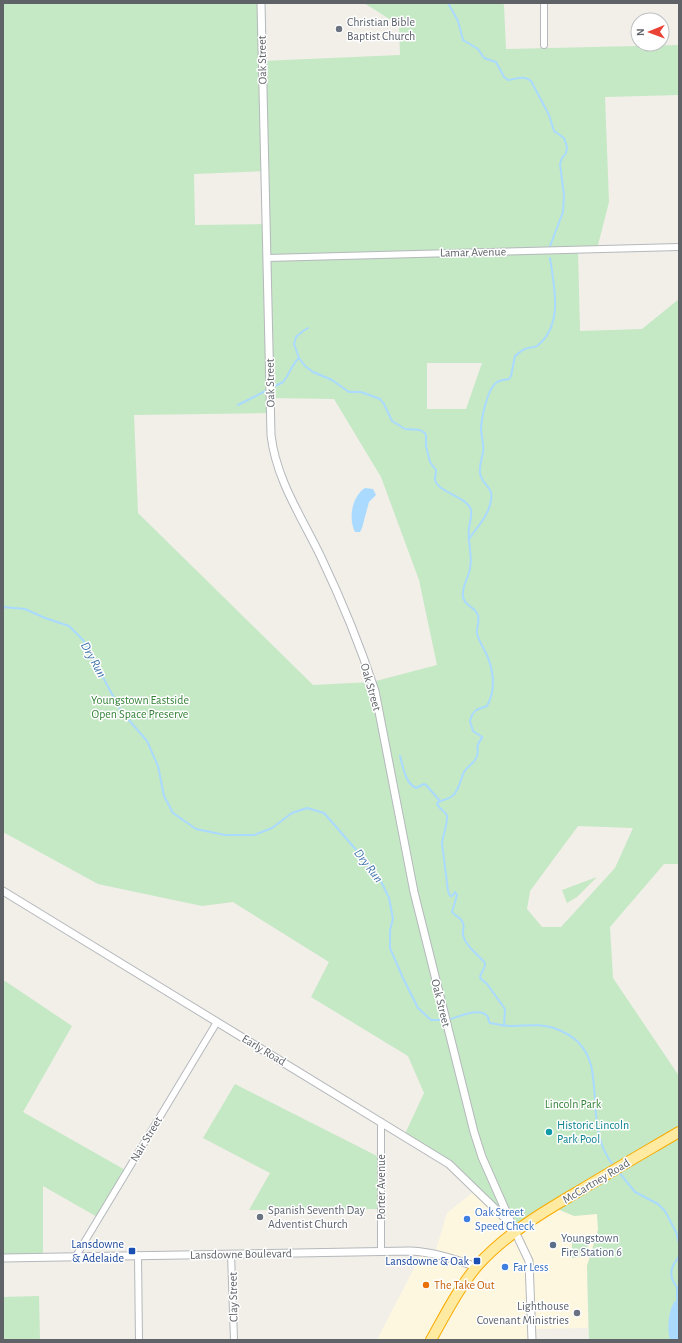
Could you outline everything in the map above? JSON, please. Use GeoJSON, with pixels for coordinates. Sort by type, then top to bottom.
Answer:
{"type":"FeatureCollection","features":[{"type":"Feature","properties":{"kind":"highway","name":"McCartney Road"},"geometry":{"type":"LineString","coordinates":[[514,1229],[531,1221],[553,1206],[679,1132]]}},
{"type":"Feature","properties":{"kind":"highway"},"geometry":{"type":"LineString","coordinates":[[431,1340],[453,1301],[477,1267],[514,1229]]}},
{"type":"Feature","properties":{"kind":"street","name":"Oak Street"},"geometry":{"type":"LineString","coordinates":[[261,3],[272,447],[277,466],[290,497],[330,578],[375,691],[414,892],[462,1088],[480,1150],[529,1261],[532,1340]]}},
{"type":"Feature","properties":{"kind":"street"},"geometry":{"type":"LineString","coordinates":[[544,3],[544,45]]}},
{"type":"Feature","properties":{"kind":"street","name":"Lamar Avenue"},"geometry":{"type":"LineString","coordinates":[[267,258],[679,246]]}},
{"type":"Feature","properties":{"kind":"street","name":"Early Road"},"geometry":{"type":"LineString","coordinates":[[3,891],[449,1164],[514,1229]]}},
{"type":"Feature","properties":{"kind":"street","name":"Nair Street"},"geometry":{"type":"LineString","coordinates":[[76,1256],[217,1022]]}},
{"type":"Feature","properties":{"kind":"street","name":"Porter Avenue"},"geometry":{"type":"LineString","coordinates":[[381,1122],[381,1251]]}},
{"type":"Feature","properties":{"kind":"street","name":"Lansdowne Boulevard"},"geometry":{"type":"LineString","coordinates":[[3,1258],[410,1250],[435,1253],[477,1267]]}},
{"type":"Feature","properties":{"kind":"street","name":"Clay Street"},"geometry":{"type":"LineString","coordinates":[[231,1254],[234,1340]]}},
{"type":"Feature","properties":{"kind":"street"},"geometry":{"type":"LineString","coordinates":[[138,1255],[139,1340]]}},
{"type":"Feature","properties":{"kind":"shaded area"},"geometry":{"type":"Polygon","coordinates":[[[476,1190],[553,1207],[574,1216],[597,1214],[598,1230],[587,1266],[588,1328],[532,1329],[532,1340],[377,1340],[423,1251],[435,1253],[447,1213],[476,1190]]]}},
{"type":"Feature","properties":{"kind":"green space"},"geometry":{"type":"Polygon","coordinates":[[[3,3],[261,3],[262,61],[400,55],[399,25],[364,3],[502,3],[504,5],[506,49],[630,46],[630,52],[670,52],[670,45],[679,45],[679,95],[605,97],[609,202],[597,249],[578,250],[580,331],[642,329],[679,299],[679,864],[664,864],[610,927],[613,978],[679,1076],[679,1340],[589,1340],[587,1266],[598,1230],[597,1214],[574,1216],[553,1207],[516,1232],[458,1172],[404,1136],[424,1093],[408,1056],[311,997],[329,962],[233,902],[202,906],[98,884],[3,832],[3,3]],[[265,171],[194,174],[195,225],[266,224],[265,171]],[[427,363],[427,409],[466,409],[482,363],[427,363]],[[271,398],[271,413],[134,415],[138,513],[313,685],[372,682],[437,665],[419,580],[381,477],[334,399],[271,398]],[[578,826],[530,891],[527,909],[542,927],[561,927],[615,868],[633,828],[578,826]]]}},
{"type":"Feature","properties":{"kind":"green space"},"geometry":{"type":"Polygon","coordinates":[[[597,877],[577,897],[567,903],[562,890],[597,877]]]}},
{"type":"Feature","properties":{"kind":"green space"},"geometry":{"type":"Polygon","coordinates":[[[5,981],[72,1026],[23,1112],[127,1171],[99,1218],[43,1186],[43,1257],[3,1258],[3,982],[5,981]]]}},
{"type":"Feature","properties":{"kind":"green space"},"geometry":{"type":"Polygon","coordinates":[[[235,1084],[381,1158],[381,1209],[249,1210],[270,1173],[203,1138],[235,1084]]]}},
{"type":"Feature","properties":{"kind":"green space"},"geometry":{"type":"Polygon","coordinates":[[[577,1237],[586,1241],[588,1248],[584,1255],[572,1258],[572,1238],[577,1237]]]}},
{"type":"Feature","properties":{"kind":"green space"},"geometry":{"type":"Polygon","coordinates":[[[39,1296],[40,1340],[3,1340],[3,1297],[39,1296]]]}},
{"type":"Feature","properties":{"kind":"water"},"geometry":{"type":"Polygon","coordinates":[[[365,488],[373,489],[376,495],[369,502],[360,532],[355,532],[352,521],[352,508],[357,496],[365,488]]]}},
{"type":"Feature","properties":{"kind":"water"},"geometry":{"type":"Polygon","coordinates":[[[679,1299],[679,1340],[670,1340],[668,1326],[669,1316],[674,1302],[679,1299]]]}},
{"type":"Feature","properties":{"kind":"waterway"},"geometry":{"type":"LineString","coordinates":[[448,3],[458,21],[463,40],[478,49],[484,58],[496,62],[504,77],[508,80],[526,78],[531,81],[549,115],[554,131],[564,138],[567,147],[566,153],[560,164],[564,195],[563,212],[550,246]]}},
{"type":"Feature","properties":{"kind":"waterway"},"geometry":{"type":"LineString","coordinates":[[469,539],[486,516],[491,500],[491,492],[481,477],[480,470],[483,455],[481,426],[485,405],[493,386],[498,381],[509,379],[511,376],[515,356],[527,348],[537,346],[551,327],[554,316],[555,293],[550,258]]}},
{"type":"Feature","properties":{"kind":"waterway"},"geometry":{"type":"LineString","coordinates":[[308,328],[296,337],[294,344],[299,358],[305,366],[313,372],[332,380],[349,392],[361,392],[380,399],[392,421],[405,429],[420,430],[425,433],[426,446],[430,462],[436,470],[435,479],[437,483],[440,487],[464,501],[471,510],[469,528],[471,563],[463,590],[463,597],[465,602],[477,613],[477,634],[491,666],[493,687],[487,706],[476,710],[470,721],[473,731],[482,737],[477,747],[478,753],[475,760],[464,772],[458,789],[454,795],[437,803],[447,816],[442,843],[448,891],[450,896],[452,896],[455,892],[457,895],[452,912],[462,921],[464,926],[463,935],[467,943],[485,963],[485,967],[480,978],[487,984],[505,1009],[504,1025]]}},
{"type":"Feature","properties":{"kind":"waterway"},"geometry":{"type":"LineString","coordinates":[[238,405],[283,382],[299,358]]}},
{"type":"Feature","properties":{"kind":"waterway","name":"Dry Run"},"geometry":{"type":"LineString","coordinates":[[3,607],[25,609],[69,626],[83,640],[121,711],[147,741],[158,766],[164,796],[173,813],[196,829],[225,835],[254,835],[272,828],[292,813],[307,808],[324,813],[378,875],[389,898],[393,919],[390,930],[390,948],[403,978],[418,1008],[431,1020],[443,1020]]}},
{"type":"Feature","properties":{"kind":"waterway"},"geometry":{"type":"LineString","coordinates":[[400,756],[405,774],[412,786],[416,788],[424,784],[426,785],[440,801]]}},
{"type":"Feature","properties":{"kind":"waterway","name":"Dry Run"},"geometry":{"type":"LineString","coordinates":[[448,1020],[469,1013],[480,1012],[488,1017],[490,1023],[508,1026],[549,1026],[564,1032],[576,1040],[583,1048],[590,1062],[593,1076],[596,1117],[601,1143],[604,1151],[614,1166]]}},
{"type":"Feature","properties":{"kind":"waterway","name":"Dry Run"},"geometry":{"type":"LineString","coordinates":[[618,1171],[635,1192],[658,1204],[665,1211],[676,1232],[679,1243]]}},
{"type":"Feature","properties":{"kind":"waterway","name":"Dry Run"},"geometry":{"type":"LineString","coordinates":[[677,1300],[677,1287],[672,1280],[671,1272],[679,1255]]}},
{"type":"Feature","properties":{"kind":"place","name":"Christian Bible Baptist Church"},"geometry":{"type":"Point","coordinates":[339,29]}},
{"type":"Feature","properties":{"kind":"place","name":"Historic Lincoln Park Pool"},"geometry":{"type":"Point","coordinates":[549,1132]}},
{"type":"Feature","properties":{"kind":"place","name":"Spanish Seventh Day Adventist Church"},"geometry":{"type":"Point","coordinates":[260,1217]}},
{"type":"Feature","properties":{"kind":"place","name":"Oak Street Speed Check"},"geometry":{"type":"Point","coordinates":[467,1219]}},
{"type":"Feature","properties":{"kind":"place","name":"Youngstown Fire Station 6"},"geometry":{"type":"Point","coordinates":[553,1245]}},
{"type":"Feature","properties":{"kind":"place","name":"Lansdowne & Adelaide"},"geometry":{"type":"Point","coordinates":[132,1251]}},
{"type":"Feature","properties":{"kind":"place","name":"Lansdowne & Oak"},"geometry":{"type":"Point","coordinates":[477,1261]}},
{"type":"Feature","properties":{"kind":"place","name":"Far Less"},"geometry":{"type":"Point","coordinates":[505,1267]}},
{"type":"Feature","properties":{"kind":"place","name":"The Take Out"},"geometry":{"type":"Point","coordinates":[426,1285]}},
{"type":"Feature","properties":{"kind":"place","name":"Lighthouse Covenant Ministries"},"geometry":{"type":"Point","coordinates":[577,1313]}},
{"type":"Feature","properties":{"kind":"park label","name":"Youngstown Eastside Open Space Preserve"},"geometry":{"type":"Point","coordinates":[140,707]}},
{"type":"Feature","properties":{"kind":"park label","name":"Lincoln Park"},"geometry":{"type":"Point","coordinates":[573,1104]}}]}
